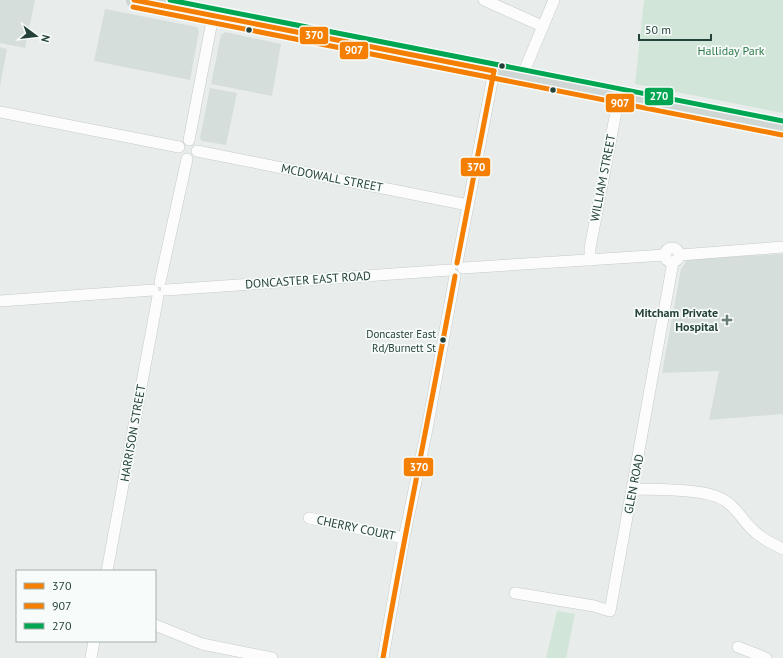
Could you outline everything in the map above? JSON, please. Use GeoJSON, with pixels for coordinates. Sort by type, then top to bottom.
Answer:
{"type":"FeatureCollection","features":[{"type":"Feature","properties":{"kind":"main road"},"geometry":{"type":"LineString","coordinates":[[134,0],[783,128]]}},
{"type":"Feature","properties":{"kind":"street"},"geometry":{"type":"LineString","coordinates":[[484,0],[542,26]]}},
{"type":"Feature","properties":{"kind":"street"},"geometry":{"type":"LineString","coordinates":[[522,76],[554,0]]}},
{"type":"Feature","properties":{"kind":"street"},"geometry":{"type":"LineString","coordinates":[[189,140],[213,16]]}},
{"type":"Feature","properties":{"kind":"street"},"geometry":{"type":"LineString","coordinates":[[383,658],[404,538],[427,430],[494,71]]}},
{"type":"Feature","properties":{"kind":"street","name":"WILLIAM STREET"},"geometry":{"type":"LineString","coordinates":[[590,260],[590,248],[619,96]]}},
{"type":"Feature","properties":{"kind":"street"},"geometry":{"type":"LineString","coordinates":[[0,112],[179,147]]}},
{"type":"Feature","properties":{"kind":"street"},"geometry":{"type":"LineString","coordinates":[[179,147],[183,142],[189,140]]}},
{"type":"Feature","properties":{"kind":"street"},"geometry":{"type":"LineString","coordinates":[[179,147],[181,155],[187,158],[195,156],[197,151],[196,145],[189,140]]}},
{"type":"Feature","properties":{"kind":"street","name":"MCDOWALL STREET"},"geometry":{"type":"LineString","coordinates":[[197,151],[468,205]]}},
{"type":"Feature","properties":{"kind":"street","name":"HARRISON STREET"},"geometry":{"type":"LineString","coordinates":[[107,570],[159,289],[187,158]]}},
{"type":"Feature","properties":{"kind":"street","name":"DONCASTER EAST ROAD"},"geometry":{"type":"LineString","coordinates":[[0,302],[159,289],[590,260],[673,257],[783,247]]}},
{"type":"Feature","properties":{"kind":"street","name":"GLEN ROAD"},"geometry":{"type":"LineString","coordinates":[[515,593],[594,606],[610,611],[633,489],[673,257]]}},
{"type":"Feature","properties":{"kind":"street"},"geometry":{"type":"LineString","coordinates":[[633,489],[699,492],[714,495],[724,500],[737,510],[750,527],[768,542],[783,548]]}},
{"type":"Feature","properties":{"kind":"street","name":"CHERRY COURT"},"geometry":{"type":"LineString","coordinates":[[309,518],[404,538]]}},
{"type":"Feature","properties":{"kind":"street"},"geometry":{"type":"LineString","coordinates":[[156,625],[202,644],[272,658]]}},
{"type":"Feature","properties":{"kind":"street"},"geometry":{"type":"LineString","coordinates":[[91,658],[94,642]]}},
{"type":"Feature","properties":{"kind":"street"},"geometry":{"type":"LineString","coordinates":[[738,647],[766,658]]}},
{"type":"Feature","properties":{"kind":"shaded area"},"geometry":{"type":"Polygon","coordinates":[[[0,0],[35,0],[25,48],[0,43],[0,0]]]}},
{"type":"Feature","properties":{"kind":"shaded area"},"geometry":{"type":"Polygon","coordinates":[[[105,9],[197,27],[199,31],[190,80],[94,61],[105,9]]]}},
{"type":"Feature","properties":{"kind":"shaded area"},"geometry":{"type":"Polygon","coordinates":[[[225,32],[281,44],[272,96],[211,84],[221,35],[225,32]]]}},
{"type":"Feature","properties":{"kind":"shaded area"},"geometry":{"type":"Polygon","coordinates":[[[0,47],[7,49],[0,86],[0,47]]]}},
{"type":"Feature","properties":{"kind":"shaded area"},"geometry":{"type":"Polygon","coordinates":[[[210,88],[237,93],[226,145],[202,141],[200,138],[210,88]]]}},
{"type":"Feature","properties":{"kind":"shaded area","name":"Mitcham Private Hospital"},"geometry":{"type":"Polygon","coordinates":[[[783,254],[783,414],[709,420],[719,371],[662,373],[681,269],[688,259],[783,254]]]}},
{"type":"Feature","properties":{"kind":"green space","name":"Halliday Park"},"geometry":{"type":"Polygon","coordinates":[[[644,0],[783,0],[783,113],[635,84],[644,0]]]}},
{"type":"Feature","properties":{"kind":"green space"},"geometry":{"type":"Polygon","coordinates":[[[557,611],[575,614],[566,658],[546,658],[557,611]]]}},
{"type":"Feature","properties":{"kind":"transit line","name":"370"},"geometry":{"type":"LineString","coordinates":[[134,0],[494,71]]}},
{"type":"Feature","properties":{"kind":"transit line","name":"270"},"geometry":{"type":"LineString","coordinates":[[170,0],[783,121]]}},
{"type":"Feature","properties":{"kind":"transit line","name":"907"},"geometry":{"type":"LineString","coordinates":[[133,7],[782,135]]}},
{"type":"Feature","properties":{"kind":"transit line","name":"370"},"geometry":{"type":"LineString","coordinates":[[457,263],[494,71]]}},
{"type":"Feature","properties":{"kind":"transit line","name":"370"},"geometry":{"type":"LineString","coordinates":[[383,658],[455,276]]}},
{"type":"Feature","properties":{"kind":"place","name":"Mitcham Private Hospital"},"geometry":{"type":"Point","coordinates":[727,320]}},
{"type":"Feature","properties":{"kind":"place","name":"Doncaster East Rd/Burnett St"},"geometry":{"type":"Point","coordinates":[443,340]}}]}
